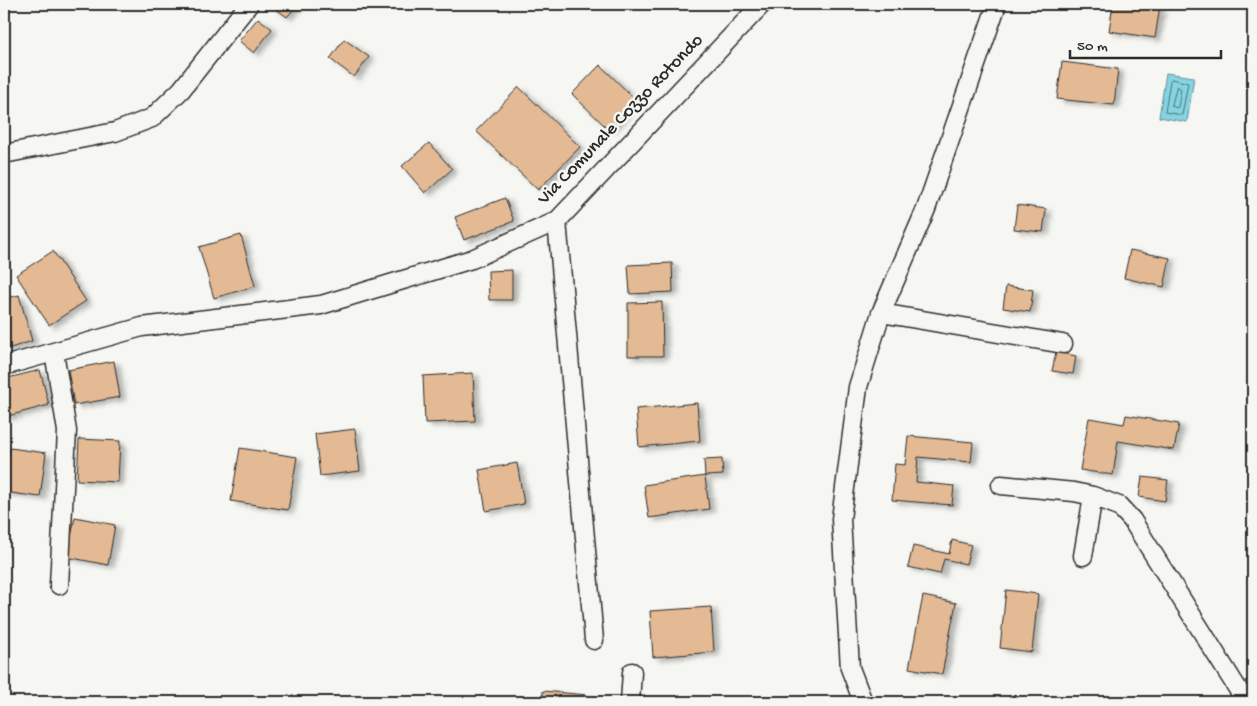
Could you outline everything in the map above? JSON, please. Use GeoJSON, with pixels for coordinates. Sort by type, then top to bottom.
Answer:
{"type":"FeatureCollection","features":[{"type":"Feature","properties":{"kind":"street"},"geometry":{"type":"LineString","coordinates":[[4,154],[115,132],[152,118],[181,90],[249,4]]}},
{"type":"Feature","properties":{"kind":"street","name":"Via Comunale Cozzo Rotondo"},"geometry":{"type":"LineString","coordinates":[[4,366],[142,327],[321,305],[472,259],[558,221],[762,4]]}},
{"type":"Feature","properties":{"kind":"street"},"geometry":{"type":"LineString","coordinates":[[863,702],[850,668],[841,519],[858,386],[881,313],[926,209],[998,4]]}},
{"type":"Feature","properties":{"kind":"street"},"geometry":{"type":"LineString","coordinates":[[558,221],[594,640]]}},
{"type":"Feature","properties":{"kind":"street"},"geometry":{"type":"LineString","coordinates":[[881,313],[1063,344]]}},
{"type":"Feature","properties":{"kind":"street"},"geometry":{"type":"LineString","coordinates":[[54,352],[67,431],[59,584]]}},
{"type":"Feature","properties":{"kind":"street"},"geometry":{"type":"LineString","coordinates":[[1001,485],[1074,492],[1092,496],[1119,506],[1132,520],[1246,702]]}},
{"type":"Feature","properties":{"kind":"street"},"geometry":{"type":"LineString","coordinates":[[1082,556],[1092,496]]}},
{"type":"Feature","properties":{"kind":"street"},"geometry":{"type":"LineString","coordinates":[[630,702],[632,672]]}},
{"type":"Feature","properties":{"kind":"water"},"geometry":{"type":"Polygon","coordinates":[[[1166,73],[1194,77],[1187,122],[1159,117],[1166,73]]]}},
{"type":"Feature","properties":{"kind":"building"},"geometry":{"type":"Polygon","coordinates":[[[269,4],[298,4],[287,17],[269,4]]]}},
{"type":"Feature","properties":{"kind":"building"},"geometry":{"type":"Polygon","coordinates":[[[1113,4],[1160,6],[1155,38],[1109,31],[1113,4]]]}},
{"type":"Feature","properties":{"kind":"building"},"geometry":{"type":"Polygon","coordinates":[[[258,18],[272,29],[254,53],[239,41],[258,18]]]}},
{"type":"Feature","properties":{"kind":"building"},"geometry":{"type":"Polygon","coordinates":[[[344,39],[369,57],[354,77],[330,59],[344,39]]]}},
{"type":"Feature","properties":{"kind":"building"},"geometry":{"type":"Polygon","coordinates":[[[1062,62],[1118,69],[1114,105],[1057,99],[1062,62]]]}},
{"type":"Feature","properties":{"kind":"building"},"geometry":{"type":"Polygon","coordinates":[[[600,65],[637,101],[609,130],[572,94],[600,65]]]}},
{"type":"Feature","properties":{"kind":"building"},"geometry":{"type":"Polygon","coordinates":[[[519,87],[580,147],[538,190],[476,131],[519,87]]]}},
{"type":"Feature","properties":{"kind":"building"},"geometry":{"type":"Polygon","coordinates":[[[429,143],[452,169],[425,193],[402,166],[429,143]]]}},
{"type":"Feature","properties":{"kind":"building"},"geometry":{"type":"Polygon","coordinates":[[[505,198],[514,221],[464,240],[455,217],[505,198]]]}},
{"type":"Feature","properties":{"kind":"building"},"geometry":{"type":"Polygon","coordinates":[[[1017,205],[1046,209],[1043,232],[1014,229],[1017,205]]]}},
{"type":"Feature","properties":{"kind":"building"},"geometry":{"type":"Polygon","coordinates":[[[241,235],[255,286],[214,298],[199,247],[241,235]]]}},
{"type":"Feature","properties":{"kind":"building"},"geometry":{"type":"Polygon","coordinates":[[[1130,250],[1170,258],[1164,287],[1124,278],[1130,250]]]}},
{"type":"Feature","properties":{"kind":"building"},"geometry":{"type":"Polygon","coordinates":[[[53,251],[86,301],[49,325],[16,275],[53,251]]]}},
{"type":"Feature","properties":{"kind":"building"},"geometry":{"type":"Polygon","coordinates":[[[672,263],[673,292],[630,294],[628,265],[672,263]]]}},
{"type":"Feature","properties":{"kind":"building"},"geometry":{"type":"Polygon","coordinates":[[[512,270],[512,300],[489,300],[488,271],[512,270]]]}},
{"type":"Feature","properties":{"kind":"building"},"geometry":{"type":"Polygon","coordinates":[[[1006,286],[1033,290],[1030,312],[1003,308],[1006,286]]]}},
{"type":"Feature","properties":{"kind":"building"},"geometry":{"type":"Polygon","coordinates":[[[19,295],[32,341],[4,350],[4,299],[19,295]]]}},
{"type":"Feature","properties":{"kind":"building"},"geometry":{"type":"Polygon","coordinates":[[[662,302],[663,356],[628,356],[628,303],[662,302]]]}},
{"type":"Feature","properties":{"kind":"building"},"geometry":{"type":"Polygon","coordinates":[[[1056,352],[1076,356],[1073,374],[1052,371],[1056,352]]]}},
{"type":"Feature","properties":{"kind":"building"},"geometry":{"type":"Polygon","coordinates":[[[114,361],[120,397],[74,405],[68,370],[114,361]]]}},
{"type":"Feature","properties":{"kind":"building"},"geometry":{"type":"Polygon","coordinates":[[[40,370],[49,405],[4,417],[4,379],[40,370]]]}},
{"type":"Feature","properties":{"kind":"building"},"geometry":{"type":"Polygon","coordinates":[[[473,373],[475,421],[425,423],[423,376],[473,373]]]}},
{"type":"Feature","properties":{"kind":"building"},"geometry":{"type":"Polygon","coordinates":[[[697,403],[700,441],[639,447],[636,409],[697,403]]]}},
{"type":"Feature","properties":{"kind":"building"},"geometry":{"type":"Polygon","coordinates":[[[1126,415],[1179,424],[1174,450],[1118,441],[1113,475],[1080,470],[1089,418],[1124,424],[1126,415]]]}},
{"type":"Feature","properties":{"kind":"building"},"geometry":{"type":"Polygon","coordinates":[[[355,429],[360,471],[320,476],[315,434],[355,429]]]}},
{"type":"Feature","properties":{"kind":"building"},"geometry":{"type":"Polygon","coordinates":[[[908,436],[973,442],[971,462],[918,457],[916,482],[954,486],[952,505],[892,500],[895,464],[905,465],[908,436]]]}},
{"type":"Feature","properties":{"kind":"building"},"geometry":{"type":"Polygon","coordinates":[[[79,439],[120,441],[118,482],[77,480],[79,439]]]}},
{"type":"Feature","properties":{"kind":"building"},"geometry":{"type":"Polygon","coordinates":[[[10,448],[46,453],[40,497],[4,492],[10,448]]]}},
{"type":"Feature","properties":{"kind":"building"},"geometry":{"type":"Polygon","coordinates":[[[240,448],[297,457],[288,510],[231,501],[240,448]]]}},
{"type":"Feature","properties":{"kind":"building"},"geometry":{"type":"Polygon","coordinates":[[[722,459],[723,475],[705,476],[704,460],[722,459]]]}},
{"type":"Feature","properties":{"kind":"building"},"geometry":{"type":"Polygon","coordinates":[[[517,463],[524,504],[486,511],[479,470],[517,463]]]}},
{"type":"Feature","properties":{"kind":"building"},"geometry":{"type":"Polygon","coordinates":[[[705,476],[709,509],[649,518],[644,485],[705,476]]]}},
{"type":"Feature","properties":{"kind":"building"},"geometry":{"type":"Polygon","coordinates":[[[1142,477],[1168,480],[1165,501],[1139,497],[1142,477]]]}},
{"type":"Feature","properties":{"kind":"building"},"geometry":{"type":"Polygon","coordinates":[[[75,517],[115,525],[108,565],[67,557],[75,517]]]}},
{"type":"Feature","properties":{"kind":"building"},"geometry":{"type":"Polygon","coordinates":[[[952,540],[971,545],[966,564],[944,559],[940,574],[908,567],[913,546],[949,554],[952,540]]]}},
{"type":"Feature","properties":{"kind":"building"},"geometry":{"type":"Polygon","coordinates":[[[1006,590],[1038,594],[1032,652],[1000,648],[1006,590]]]}},
{"type":"Feature","properties":{"kind":"building"},"geometry":{"type":"Polygon","coordinates":[[[923,596],[956,603],[942,674],[909,668],[923,596]]]}},
{"type":"Feature","properties":{"kind":"building"},"geometry":{"type":"Polygon","coordinates":[[[711,607],[714,652],[653,657],[650,611],[711,607]]]}},
{"type":"Feature","properties":{"kind":"building"},"geometry":{"type":"Polygon","coordinates":[[[543,691],[587,695],[586,702],[542,702],[543,691]]]}}]}
